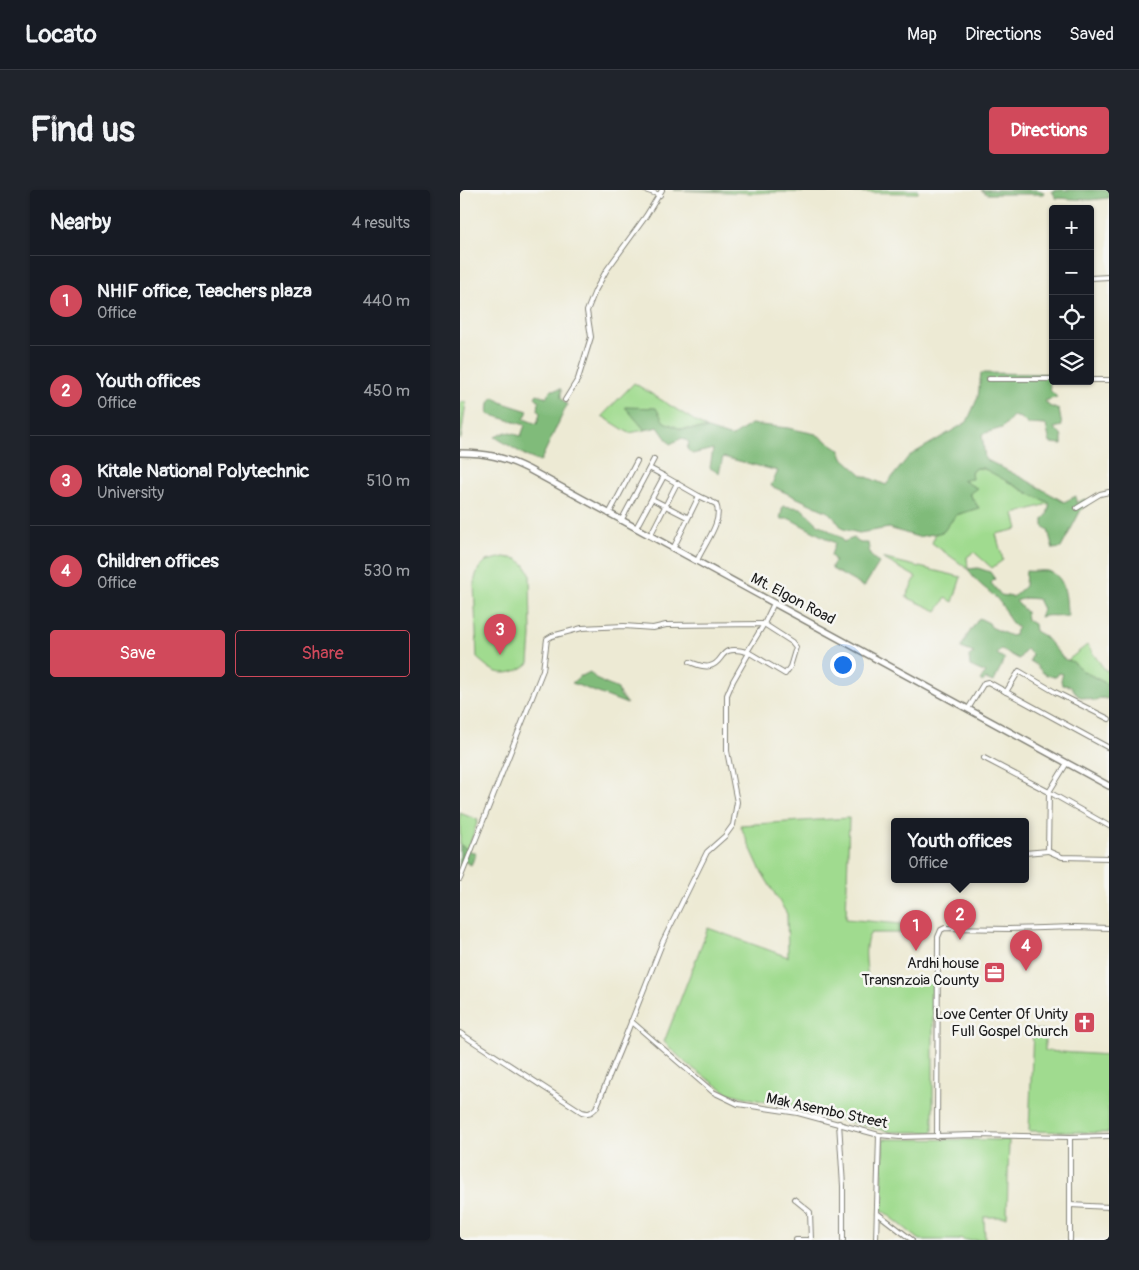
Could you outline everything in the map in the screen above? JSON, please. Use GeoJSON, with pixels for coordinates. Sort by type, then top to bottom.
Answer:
{"type":"FeatureCollection","features":[{"type":"Feature","properties":{"kind":"street"},"geometry":{"type":"LineString","coordinates":[[565,400],[578,379],[591,337],[588,311],[595,291],[606,271],[661,192],[646,190]]}},
{"type":"Feature","properties":{"kind":"street"},"geometry":{"type":"LineString","coordinates":[[1094,278],[1109,277]]}},
{"type":"Feature","properties":{"kind":"street"},"geometry":{"type":"LineString","coordinates":[[989,379],[1049,379]]}},
{"type":"Feature","properties":{"kind":"street"},"geometry":{"type":"LineString","coordinates":[[1094,380],[1109,380]]}},
{"type":"Feature","properties":{"kind":"street","name":"Mt. Elgon Road"},"geometry":{"type":"LineString","coordinates":[[460,453],[496,456],[510,460],[1109,786]]}},
{"type":"Feature","properties":{"kind":"street"},"geometry":{"type":"LineString","coordinates":[[621,521],[651,469],[654,460]]}},
{"type":"Feature","properties":{"kind":"street"},"geometry":{"type":"LineString","coordinates":[[609,514],[637,461]]}},
{"type":"Feature","properties":{"kind":"street"},"geometry":{"type":"LineString","coordinates":[[651,469],[716,504],[719,513],[718,521],[697,561]]}},
{"type":"Feature","properties":{"kind":"street"},"geometry":{"type":"LineString","coordinates":[[636,528],[664,476]]}},
{"type":"Feature","properties":{"kind":"street"},"geometry":{"type":"LineString","coordinates":[[650,536],[677,483]]}},
{"type":"Feature","properties":{"kind":"street"},"geometry":{"type":"LineString","coordinates":[[1077,508],[1100,494],[1109,492]]}},
{"type":"Feature","properties":{"kind":"street"},"geometry":{"type":"LineString","coordinates":[[673,549],[699,496]]}},
{"type":"Feature","properties":{"kind":"street"},"geometry":{"type":"LineString","coordinates":[[652,499],[688,517]]}},
{"type":"Feature","properties":{"kind":"street"},"geometry":{"type":"LineString","coordinates":[[460,1033],[582,1112],[588,1114],[596,1108],[663,941],[707,852],[733,826],[737,802],[727,751],[727,695],[774,603]]}},
{"type":"Feature","properties":{"kind":"street"},"geometry":{"type":"LineString","coordinates":[[460,879],[543,670],[547,639],[582,628],[764,624],[796,648],[789,670],[785,674],[748,652],[739,650],[725,652],[710,666],[706,667],[690,662]]}},
{"type":"Feature","properties":{"kind":"street"},"geometry":{"type":"LineString","coordinates":[[1006,692],[1019,671],[1055,692],[1109,719]]}},
{"type":"Feature","properties":{"kind":"street"},"geometry":{"type":"LineString","coordinates":[[968,709],[984,683],[988,682],[1109,748]]}},
{"type":"Feature","properties":{"kind":"street"},"geometry":{"type":"LineString","coordinates":[[984,758],[1050,792],[1109,826]]}},
{"type":"Feature","properties":{"kind":"street"},"geometry":{"type":"LineString","coordinates":[[1048,851],[1050,792],[1067,763]]}},
{"type":"Feature","properties":{"kind":"street"},"geometry":{"type":"LineString","coordinates":[[1029,853],[1048,851],[1062,857],[1109,858]]}},
{"type":"Feature","properties":{"kind":"street"},"geometry":{"type":"LineString","coordinates":[[937,1137],[938,937],[941,930],[945,928],[1009,930],[1074,926],[1109,928]]}},
{"type":"Feature","properties":{"kind":"street","name":"Mak Asembo Street"},"geometry":{"type":"LineString","coordinates":[[631,1021],[713,1092],[738,1104],[798,1113],[879,1135],[900,1137],[1109,1136]]}},
{"type":"Feature","properties":{"kind":"street"},"geometry":{"type":"LineString","coordinates":[[839,1124],[843,1186],[843,1240]]}},
{"type":"Feature","properties":{"kind":"street"},"geometry":{"type":"LineString","coordinates":[[876,1240],[879,1135]]}},
{"type":"Feature","properties":{"kind":"street"},"geometry":{"type":"LineString","coordinates":[[1070,1137],[1070,1240]]}},
{"type":"Feature","properties":{"kind":"street"},"geometry":{"type":"LineString","coordinates":[[794,1198],[810,1212],[810,1240],[796,1240]]}},
{"type":"Feature","properties":{"kind":"street"},"geometry":{"type":"LineString","coordinates":[[1070,1206],[1109,1207]]}},
{"type":"Feature","properties":{"kind":"street"},"geometry":{"type":"LineString","coordinates":[[877,1212],[912,1240]]}},
{"type":"Feature","properties":{"kind":"green space"},"geometry":{"type":"Polygon","coordinates":[[[674,190],[918,190],[918,193],[753,193],[674,190]]]}},
{"type":"Feature","properties":{"kind":"green space"},"geometry":{"type":"Polygon","coordinates":[[[981,190],[1038,190],[1044,192],[1043,194],[987,194],[981,190]]]}},
{"type":"Feature","properties":{"kind":"green space"},"geometry":{"type":"Polygon","coordinates":[[[1109,190],[1109,198],[1090,200],[1056,198],[1052,191],[1109,190]]]}},
{"type":"Feature","properties":{"kind":"green space"},"geometry":{"type":"Polygon","coordinates":[[[981,373],[1049,374],[1050,390],[1057,397],[1045,401],[1049,406],[1059,410],[1062,426],[1054,428],[1062,436],[1062,444],[1050,443],[1046,425],[1027,424],[1021,418],[1013,416],[1002,428],[982,434],[985,459],[1064,502],[1076,496],[1076,503],[1085,499],[1087,505],[1082,508],[1061,548],[1053,549],[1048,530],[1043,526],[1043,519],[1047,515],[1050,503],[983,468],[977,468],[971,472],[972,479],[962,480],[977,488],[969,494],[979,508],[956,515],[943,532],[918,537],[889,528],[859,533],[843,529],[830,513],[771,486],[778,471],[723,457],[719,473],[710,468],[713,449],[692,454],[687,449],[689,442],[682,438],[670,444],[658,427],[645,430],[625,407],[656,408],[664,422],[681,429],[708,429],[732,437],[751,424],[788,428],[816,434],[839,449],[844,459],[862,475],[886,485],[909,456],[967,422],[978,397],[981,373]]]}},
{"type":"Feature","properties":{"kind":"green space"},"geometry":{"type":"Polygon","coordinates":[[[634,383],[708,429],[681,429],[626,407],[645,430],[629,433],[602,416],[634,383]]]}},
{"type":"Feature","properties":{"kind":"green space"},"geometry":{"type":"Polygon","coordinates":[[[561,389],[561,398],[567,405],[540,462],[495,437],[506,432],[521,436],[525,425],[488,414],[489,403],[493,397],[503,403],[528,411],[524,419],[537,424],[540,413],[538,411],[539,401],[535,397],[537,394],[546,397],[551,390],[561,389]]]}},
{"type":"Feature","properties":{"kind":"green space"},"geometry":{"type":"Polygon","coordinates":[[[460,402],[466,402],[461,439],[460,439],[460,402]]]}},
{"type":"Feature","properties":{"kind":"green space"},"geometry":{"type":"Polygon","coordinates":[[[977,468],[997,474],[1031,494],[1051,503],[1014,514],[1018,529],[996,534],[1003,560],[992,568],[974,552],[967,557],[968,569],[932,543],[936,533],[943,532],[956,515],[979,508],[969,493],[976,488],[961,480],[977,468]]]}},
{"type":"Feature","properties":{"kind":"green space"},"geometry":{"type":"Polygon","coordinates":[[[783,506],[801,508],[818,524],[842,538],[843,542],[854,538],[860,543],[868,543],[870,555],[879,563],[864,587],[832,569],[835,561],[831,555],[835,543],[790,519],[780,519],[783,506]]]}},
{"type":"Feature","properties":{"kind":"green space"},"geometry":{"type":"Polygon","coordinates":[[[504,557],[517,559],[524,564],[530,573],[531,636],[529,663],[508,673],[492,670],[477,658],[474,583],[479,568],[486,561],[504,557]]]}},
{"type":"Feature","properties":{"kind":"green space"},"geometry":{"type":"Polygon","coordinates":[[[882,558],[961,577],[953,602],[946,598],[937,611],[906,597],[916,577],[882,558]]]}},
{"type":"Feature","properties":{"kind":"green space"},"geometry":{"type":"Polygon","coordinates":[[[978,568],[990,572],[995,579],[991,583],[1001,595],[1013,597],[1025,586],[1026,571],[1047,571],[1058,577],[1064,588],[1069,616],[1040,617],[1043,609],[1038,599],[1026,598],[1016,601],[1026,612],[1027,620],[1034,624],[1035,631],[1044,636],[1064,659],[1073,662],[1083,671],[1109,685],[1109,699],[1100,698],[1096,701],[1078,696],[1071,686],[1062,685],[1063,674],[1059,673],[1056,677],[1043,673],[1030,661],[1032,654],[1026,649],[1019,659],[1001,649],[997,654],[1005,659],[993,682],[986,679],[982,682],[980,680],[986,673],[970,666],[969,656],[974,653],[961,648],[979,618],[989,623],[991,627],[1011,636],[1015,635],[1018,628],[1011,622],[998,600],[978,582],[968,569],[978,568]]]}},
{"type":"Feature","properties":{"kind":"green space"},"geometry":{"type":"Polygon","coordinates":[[[1087,645],[1105,670],[1109,671],[1109,685],[1083,671],[1068,660],[1087,645]]]}},
{"type":"Feature","properties":{"kind":"green space"},"geometry":{"type":"Polygon","coordinates":[[[590,672],[599,680],[618,689],[627,704],[572,683],[580,676],[590,672]]]}},
{"type":"Feature","properties":{"kind":"green space"},"geometry":{"type":"Polygon","coordinates":[[[460,813],[478,820],[468,850],[460,845],[460,813]]]}},
{"type":"Feature","properties":{"kind":"green space"},"geometry":{"type":"Polygon","coordinates":[[[849,818],[846,919],[901,924],[901,933],[871,933],[868,938],[866,956],[868,980],[933,980],[933,1132],[891,1132],[728,1093],[688,1065],[664,1042],[708,928],[788,957],[787,914],[761,871],[740,825],[849,818]]]}},
{"type":"Feature","properties":{"kind":"green space"},"geometry":{"type":"Polygon","coordinates":[[[460,845],[476,854],[471,865],[464,861],[460,870],[460,845]]]}},
{"type":"Feature","properties":{"kind":"green space"},"geometry":{"type":"Polygon","coordinates":[[[1033,1030],[1045,1030],[1045,1051],[1108,1055],[1109,1133],[1029,1131],[1033,1030]]]}},
{"type":"Feature","properties":{"kind":"green space"},"geometry":{"type":"Polygon","coordinates":[[[883,1139],[1009,1140],[1007,1217],[984,1217],[985,1240],[963,1240],[961,1238],[959,1240],[920,1240],[882,1210],[883,1139]]]}},
{"type":"Feature","properties":{"kind":"place","name":"Kitale National Polytechnic"},"geometry":{"type":"Point","coordinates":[500,655]}},
{"type":"Feature","properties":{"kind":"place","name":"Youth offices"},"geometry":{"type":"Point","coordinates":[960,940]}},
{"type":"Feature","properties":{"kind":"place","name":"NHIF office, Teachers plaza"},"geometry":{"type":"Point","coordinates":[916,951]}},
{"type":"Feature","properties":{"kind":"place","name":"Children offices"},"geometry":{"type":"Point","coordinates":[1026,971]}},
{"type":"Feature","properties":{"kind":"place","name":"Ardhi house Transnzoia County"},"geometry":{"type":"Point","coordinates":[995,972]}},
{"type":"Feature","properties":{"kind":"place","name":"Love Center Of Unity Full Gospel Church"},"geometry":{"type":"Point","coordinates":[1084,1023]}}]}
